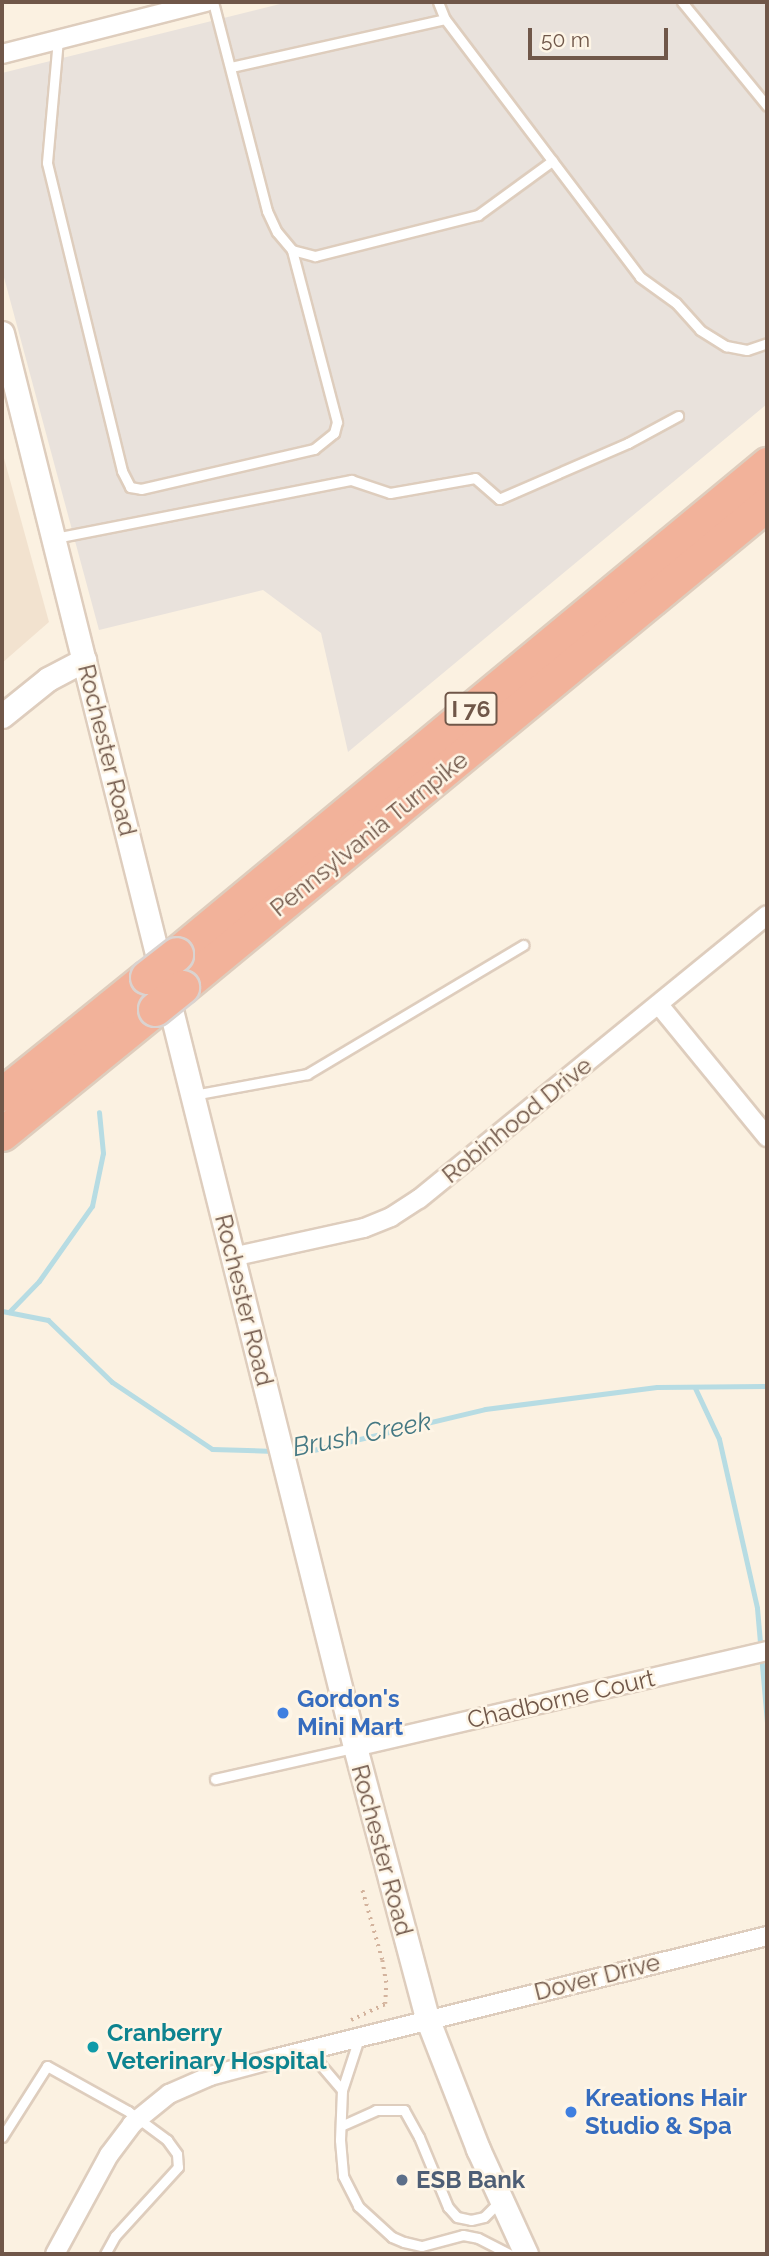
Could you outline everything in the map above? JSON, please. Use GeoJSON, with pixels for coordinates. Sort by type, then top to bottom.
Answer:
{"type":"FeatureCollection","features":[{"type":"Feature","properties":{"kind":"highway","name":"Pennsylvania Turnpike"},"geometry":{"type":"LineString","coordinates":[[2,1135],[151,993],[176,954],[767,464]]}},
{"type":"Feature","properties":{"kind":"highway","name":"Pennsylvania Turnpike"},"geometry":{"type":"LineString","coordinates":[[2,1094],[151,993],[182,987],[767,504]]}},
{"type":"Feature","properties":{"kind":"street"},"geometry":{"type":"LineString","coordinates":[[2,54],[206,2]]}},
{"type":"Feature","properties":{"kind":"street","name":"Rochester Road"},"geometry":{"type":"LineString","coordinates":[[2,334],[194,1095],[232,1257],[289,1474],[355,1747],[427,2018],[501,2200],[526,2254]]}},
{"type":"Feature","properties":{"kind":"street"},"geometry":{"type":"LineString","coordinates":[[2,716],[48,679],[84,660]]}},
{"type":"Feature","properties":{"kind":"street","name":"Robinhood Drive"},"geometry":{"type":"LineString","coordinates":[[232,1257],[363,1228],[391,1217],[419,1199],[767,915]]}},
{"type":"Feature","properties":{"kind":"street"},"geometry":{"type":"LineString","coordinates":[[659,1005],[767,1138]]}},
{"type":"Feature","properties":{"kind":"street","name":"Chadborne Court"},"geometry":{"type":"LineString","coordinates":[[355,1747],[767,1651]]}},
{"type":"Feature","properties":{"kind":"street","name":"Dover Drive"},"geometry":{"type":"LineString","coordinates":[[55,2254],[109,2155],[138,2119],[169,2094],[210,2076],[308,2049],[767,1936]]}},
{"type":"Feature","properties":{"kind":"lane"},"geometry":{"type":"LineString","coordinates":[[58,39],[48,121],[47,163],[122,471],[130,487],[141,489],[314,449],[328,441],[337,422],[292,250],[277,232],[268,211],[213,2]]}},
{"type":"Feature","properties":{"kind":"lane"},"geometry":{"type":"LineString","coordinates":[[438,2],[445,19],[640,277],[676,303],[700,330],[726,346],[747,349],[767,343]]}},
{"type":"Feature","properties":{"kind":"lane"},"geometry":{"type":"LineString","coordinates":[[682,2],[767,106]]}},
{"type":"Feature","properties":{"kind":"lane"},"geometry":{"type":"LineString","coordinates":[[231,67],[445,19]]}},
{"type":"Feature","properties":{"kind":"lane"},"geometry":{"type":"LineString","coordinates":[[292,250],[315,256],[478,215],[551,161]]}},
{"type":"Feature","properties":{"kind":"lane"},"geometry":{"type":"LineString","coordinates":[[55,538],[351,480],[390,493],[475,478],[499,499],[628,443],[678,415]]}},
{"type":"Feature","properties":{"kind":"lane"},"geometry":{"type":"LineString","coordinates":[[194,1095],[307,1074],[523,945]]}},
{"type":"Feature","properties":{"kind":"lane"},"geometry":{"type":"LineString","coordinates":[[215,1779],[355,1747]]}},
{"type":"Feature","properties":{"kind":"lane"},"geometry":{"type":"LineString","coordinates":[[359,2036],[342,2090],[340,2159],[343,2176],[358,2206],[392,2237],[404,2242],[422,2246],[463,2235],[478,2238],[509,2254]]}},
{"type":"Feature","properties":{"kind":"lane"},"geometry":{"type":"LineString","coordinates":[[308,2049],[342,2090]]}},
{"type":"Feature","properties":{"kind":"lane"},"geometry":{"type":"LineString","coordinates":[[2,2137],[47,2066],[138,2119],[167,2140],[177,2154],[178,2166],[115,2236],[105,2254]]}},
{"type":"Feature","properties":{"kind":"lane"},"geometry":{"type":"LineString","coordinates":[[343,2125],[376,2110],[404,2110],[419,2137],[449,2207],[457,2217],[471,2221],[484,2217],[501,2200]]}},
{"type":"Feature","properties":{"kind":"shaded area"},"geometry":{"type":"Polygon","coordinates":[[[288,2],[767,2],[767,404],[348,752],[321,633],[263,590],[99,630],[2,270],[2,73],[288,2]]]}},
{"type":"Feature","properties":{"kind":"shaded area"},"geometry":{"type":"Polygon","coordinates":[[[2,451],[49,622],[2,663],[2,451]]]}},
{"type":"Feature","properties":{"kind":"waterway"},"geometry":{"type":"LineString","coordinates":[[9,1312],[39,1281],[92,1206],[103,1153],[99,1112]]}},
{"type":"Feature","properties":{"kind":"waterway","name":"Brush Creek"},"geometry":{"type":"LineString","coordinates":[[2,1311],[48,1320],[112,1382],[212,1449],[274,1451]]}},
{"type":"Feature","properties":{"kind":"waterway","name":"Brush Creek"},"geometry":{"type":"LineString","coordinates":[[287,1451],[305,1452],[485,1409],[657,1387],[767,1386]]}},
{"type":"Feature","properties":{"kind":"waterway"},"geometry":{"type":"LineString","coordinates":[[695,1388],[719,1439],[757,1608],[767,1723]]}},
{"type":"Feature","properties":{"kind":"place","name":"Gordon's Mini Mart"},"geometry":{"type":"Point","coordinates":[283,1713]}},
{"type":"Feature","properties":{"kind":"place","name":"Cranberry Veterinary Hospital"},"geometry":{"type":"Point","coordinates":[93,2047]}},
{"type":"Feature","properties":{"kind":"place","name":"Kreations Hair Studio & Spa"},"geometry":{"type":"Point","coordinates":[571,2112]}},
{"type":"Feature","properties":{"kind":"place","name":"ESB Bank"},"geometry":{"type":"Point","coordinates":[402,2180]}}]}
